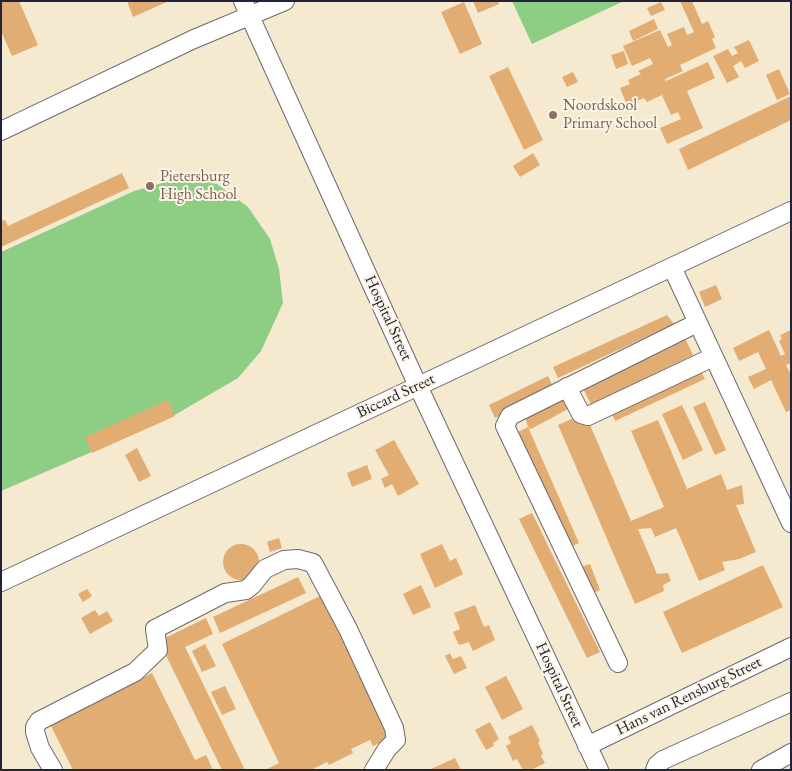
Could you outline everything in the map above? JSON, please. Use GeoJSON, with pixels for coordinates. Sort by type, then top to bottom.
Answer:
{"type":"FeatureCollection","features":[{"type":"Feature","properties":{"kind":"street"},"geometry":{"type":"LineString","coordinates":[[1,131],[194,39],[246,9],[285,1]]}},
{"type":"Feature","properties":{"kind":"street","name":"Hospital Street"},"geometry":{"type":"LineString","coordinates":[[246,9],[418,386],[599,770]]}},
{"type":"Feature","properties":{"kind":"street","name":"Biccard Street"},"geometry":{"type":"LineString","coordinates":[[1,582],[791,211]]}},
{"type":"Feature","properties":{"kind":"street"},"geometry":{"type":"LineString","coordinates":[[672,267],[791,523]]}},
{"type":"Feature","properties":{"kind":"street"},"geometry":{"type":"LineString","coordinates":[[618,663],[505,426],[510,416],[697,323]]}},
{"type":"Feature","properties":{"kind":"street"},"geometry":{"type":"LineString","coordinates":[[568,388],[582,414],[588,416],[713,357]]}},
{"type":"Feature","properties":{"kind":"street"},"geometry":{"type":"LineString","coordinates":[[53,770],[40,748],[35,732],[35,727],[39,721],[135,672],[158,650],[155,629],[225,593],[246,590],[265,570],[284,560],[298,559],[313,563],[348,630],[394,728],[396,740],[387,749],[374,770]]}},
{"type":"Feature","properties":{"kind":"street","name":"Hans van Rensburg Street"},"geometry":{"type":"LineString","coordinates":[[587,746],[791,647]]}},
{"type":"Feature","properties":{"kind":"street"},"geometry":{"type":"LineString","coordinates":[[655,770],[657,765],[663,760],[791,702]]}},
{"type":"Feature","properties":{"kind":"street"},"geometry":{"type":"LineString","coordinates":[[761,770],[791,753]]}},
{"type":"Feature","properties":{"kind":"green space"},"geometry":{"type":"Polygon","coordinates":[[[512,1],[624,1],[532,44],[512,1]]]}},
{"type":"Feature","properties":{"kind":"green space"},"geometry":{"type":"Polygon","coordinates":[[[180,178],[217,184],[248,207],[270,239],[279,269],[283,303],[261,351],[238,378],[166,420],[1,491],[1,252],[134,191],[180,178]]]}},
{"type":"Feature","properties":{"kind":"building"},"geometry":{"type":"Polygon","coordinates":[[[1,1],[19,1],[38,45],[12,56],[1,31],[1,1]]]}},
{"type":"Feature","properties":{"kind":"building"},"geometry":{"type":"Polygon","coordinates":[[[127,1],[169,1],[133,17],[127,1]]]}},
{"type":"Feature","properties":{"kind":"building"},"geometry":{"type":"Polygon","coordinates":[[[473,1],[498,1],[499,4],[478,13],[473,1]]]}},
{"type":"Feature","properties":{"kind":"building"},"geometry":{"type":"Polygon","coordinates":[[[680,1],[692,1],[702,24],[708,21],[715,37],[712,39],[716,48],[680,65],[683,71],[665,79],[666,81],[708,62],[715,78],[687,91],[703,128],[667,144],[660,128],[681,119],[678,112],[671,115],[662,95],[647,102],[644,98],[627,105],[620,88],[630,84],[628,80],[641,74],[638,71],[653,64],[650,58],[632,66],[623,46],[660,30],[668,47],[672,45],[667,34],[684,27],[687,35],[694,32],[680,1]]]}},
{"type":"Feature","properties":{"kind":"building"},"geometry":{"type":"Polygon","coordinates":[[[464,2],[482,44],[460,54],[441,12],[464,2]]]}},
{"type":"Feature","properties":{"kind":"building"},"geometry":{"type":"Polygon","coordinates":[[[661,2],[665,10],[651,16],[647,8],[661,2]]]}},
{"type":"Feature","properties":{"kind":"building"},"geometry":{"type":"Polygon","coordinates":[[[654,19],[658,29],[633,41],[629,31],[654,19]]]}},
{"type":"Feature","properties":{"kind":"building"},"geometry":{"type":"Polygon","coordinates":[[[749,40],[759,61],[745,68],[741,61],[733,66],[739,77],[727,83],[713,56],[728,49],[732,56],[738,53],[734,47],[749,40]]]}},
{"type":"Feature","properties":{"kind":"building"},"geometry":{"type":"Polygon","coordinates":[[[624,51],[628,64],[616,69],[611,55],[624,51]]]}},
{"type":"Feature","properties":{"kind":"building"},"geometry":{"type":"Polygon","coordinates":[[[508,67],[543,140],[524,150],[489,76],[508,67]]]}},
{"type":"Feature","properties":{"kind":"building"},"geometry":{"type":"Polygon","coordinates":[[[779,69],[790,94],[777,100],[766,75],[779,69]]]}},
{"type":"Feature","properties":{"kind":"building"},"geometry":{"type":"Polygon","coordinates":[[[573,72],[578,82],[567,87],[562,77],[573,72]]]}},
{"type":"Feature","properties":{"kind":"building"},"geometry":{"type":"Polygon","coordinates":[[[791,96],[791,120],[688,170],[679,149],[791,96]]]}},
{"type":"Feature","properties":{"kind":"building"},"geometry":{"type":"Polygon","coordinates":[[[533,153],[540,165],[520,177],[513,166],[533,153]]]}},
{"type":"Feature","properties":{"kind":"building"},"geometry":{"type":"Polygon","coordinates":[[[122,173],[129,188],[1,247],[1,221],[5,220],[8,226],[122,173]]]}},
{"type":"Feature","properties":{"kind":"building"},"geometry":{"type":"Polygon","coordinates":[[[716,285],[722,299],[705,307],[699,292],[716,285]]]}},
{"type":"Feature","properties":{"kind":"building"},"geometry":{"type":"Polygon","coordinates":[[[667,315],[674,324],[558,378],[553,367],[667,315]]]}},
{"type":"Feature","properties":{"kind":"building"},"geometry":{"type":"Polygon","coordinates":[[[769,330],[781,356],[785,354],[779,341],[782,339],[780,335],[791,330],[791,363],[786,365],[791,375],[791,410],[786,412],[771,380],[754,389],[748,377],[766,369],[758,352],[739,361],[733,348],[769,330]]]}},
{"type":"Feature","properties":{"kind":"building"},"geometry":{"type":"Polygon","coordinates":[[[684,336],[693,355],[591,405],[582,386],[684,336]]]}},
{"type":"Feature","properties":{"kind":"building"},"geometry":{"type":"Polygon","coordinates":[[[700,369],[705,379],[615,421],[611,412],[700,369]]]}},
{"type":"Feature","properties":{"kind":"building"},"geometry":{"type":"Polygon","coordinates":[[[548,376],[554,389],[495,418],[489,405],[548,376]]]}},
{"type":"Feature","properties":{"kind":"building"},"geometry":{"type":"Polygon","coordinates":[[[562,397],[568,409],[531,429],[528,427],[525,417],[562,397]]]}},
{"type":"Feature","properties":{"kind":"building"},"geometry":{"type":"Polygon","coordinates":[[[168,400],[175,416],[92,453],[85,437],[168,400]]]}},
{"type":"Feature","properties":{"kind":"building"},"geometry":{"type":"Polygon","coordinates":[[[705,402],[726,450],[715,455],[693,407],[705,402]]]}},
{"type":"Feature","properties":{"kind":"building"},"geometry":{"type":"Polygon","coordinates":[[[682,405],[703,450],[683,460],[662,414],[682,405]]]}},
{"type":"Feature","properties":{"kind":"building"},"geometry":{"type":"Polygon","coordinates":[[[585,413],[631,521],[664,507],[631,431],[658,420],[687,489],[721,474],[727,490],[742,485],[744,504],[736,505],[756,552],[739,559],[722,562],[725,570],[699,581],[676,528],[655,537],[651,528],[638,529],[657,574],[668,573],[671,581],[663,585],[664,591],[635,604],[558,425],[585,413]]]}},
{"type":"Feature","properties":{"kind":"building"},"geometry":{"type":"Polygon","coordinates":[[[528,427],[579,543],[567,548],[516,433],[528,427]]]}},
{"type":"Feature","properties":{"kind":"building"},"geometry":{"type":"Polygon","coordinates":[[[394,440],[419,484],[398,496],[392,484],[385,488],[381,479],[389,475],[375,450],[394,440]]]}},
{"type":"Feature","properties":{"kind":"building"},"geometry":{"type":"Polygon","coordinates":[[[137,448],[151,476],[139,482],[125,455],[137,448]]]}},
{"type":"Feature","properties":{"kind":"building"},"geometry":{"type":"Polygon","coordinates":[[[367,465],[372,479],[352,487],[347,473],[367,465]]]}},
{"type":"Feature","properties":{"kind":"building"},"geometry":{"type":"Polygon","coordinates":[[[532,513],[600,652],[587,658],[519,519],[532,513]]]}},
{"type":"Feature","properties":{"kind":"building"},"geometry":{"type":"Polygon","coordinates":[[[279,538],[282,548],[270,552],[267,542],[279,538]]]}},
{"type":"Feature","properties":{"kind":"building"},"geometry":{"type":"Polygon","coordinates":[[[241,544],[248,545],[254,549],[258,555],[258,569],[254,575],[248,579],[241,580],[234,579],[228,575],[224,569],[223,562],[224,555],[228,549],[234,545],[241,544]]]}},
{"type":"Feature","properties":{"kind":"building"},"geometry":{"type":"Polygon","coordinates":[[[442,544],[450,561],[456,558],[463,574],[435,588],[420,554],[442,544]]]}},
{"type":"Feature","properties":{"kind":"building"},"geometry":{"type":"Polygon","coordinates":[[[590,564],[600,590],[592,594],[581,567],[590,564]]]}},
{"type":"Feature","properties":{"kind":"building"},"geometry":{"type":"Polygon","coordinates":[[[763,565],[783,607],[682,653],[663,612],[763,565]]]}},
{"type":"Feature","properties":{"kind":"building"},"geometry":{"type":"Polygon","coordinates":[[[298,577],[306,593],[220,633],[213,617],[298,577]]]}},
{"type":"Feature","properties":{"kind":"building"},"geometry":{"type":"Polygon","coordinates":[[[421,585],[431,607],[413,615],[403,594],[421,585]]]}},
{"type":"Feature","properties":{"kind":"building"},"geometry":{"type":"Polygon","coordinates":[[[87,589],[92,596],[83,602],[78,594],[87,589]]]}},
{"type":"Feature","properties":{"kind":"building"},"geometry":{"type":"Polygon","coordinates":[[[324,594],[394,736],[373,746],[370,740],[351,749],[353,753],[329,765],[327,762],[311,770],[265,770],[279,763],[222,644],[324,594]]]}},
{"type":"Feature","properties":{"kind":"building"},"geometry":{"type":"Polygon","coordinates":[[[475,605],[484,627],[489,625],[495,640],[473,651],[469,642],[459,645],[453,632],[460,629],[454,613],[475,605]]]}},
{"type":"Feature","properties":{"kind":"building"},"geometry":{"type":"Polygon","coordinates":[[[95,610],[99,616],[107,611],[113,621],[90,634],[81,618],[95,610]]]}},
{"type":"Feature","properties":{"kind":"building"},"geometry":{"type":"Polygon","coordinates":[[[206,618],[213,634],[185,647],[245,770],[222,770],[159,641],[206,618]]]}},
{"type":"Feature","properties":{"kind":"building"},"geometry":{"type":"Polygon","coordinates":[[[205,644],[216,666],[202,672],[192,651],[205,644]]]}},
{"type":"Feature","properties":{"kind":"building"},"geometry":{"type":"Polygon","coordinates":[[[450,653],[453,659],[461,656],[467,668],[454,674],[445,656],[450,653]]]}},
{"type":"Feature","properties":{"kind":"building"},"geometry":{"type":"Polygon","coordinates":[[[152,673],[195,760],[206,755],[213,770],[73,770],[50,724],[152,673]]]}},
{"type":"Feature","properties":{"kind":"building"},"geometry":{"type":"Polygon","coordinates":[[[506,676],[523,709],[502,720],[485,687],[506,676]]]}},
{"type":"Feature","properties":{"kind":"building"},"geometry":{"type":"Polygon","coordinates":[[[225,686],[236,709],[222,715],[211,692],[225,686]]]}},
{"type":"Feature","properties":{"kind":"building"},"geometry":{"type":"Polygon","coordinates":[[[490,722],[499,739],[493,743],[494,746],[486,750],[475,730],[490,722]]]}},
{"type":"Feature","properties":{"kind":"building"},"geometry":{"type":"Polygon","coordinates":[[[532,725],[540,741],[538,742],[543,754],[541,756],[545,763],[531,770],[523,770],[517,759],[513,761],[506,746],[511,743],[508,737],[532,725]]]}},
{"type":"Feature","properties":{"kind":"building"},"geometry":{"type":"Polygon","coordinates":[[[455,758],[461,770],[429,770],[455,758]]]}},
{"type":"Feature","properties":{"kind":"place","name":"Noordskool Primary School"},"geometry":{"type":"Point","coordinates":[553,115]}},
{"type":"Feature","properties":{"kind":"place","name":"Pietersburg High School"},"geometry":{"type":"Point","coordinates":[150,186]}}]}
